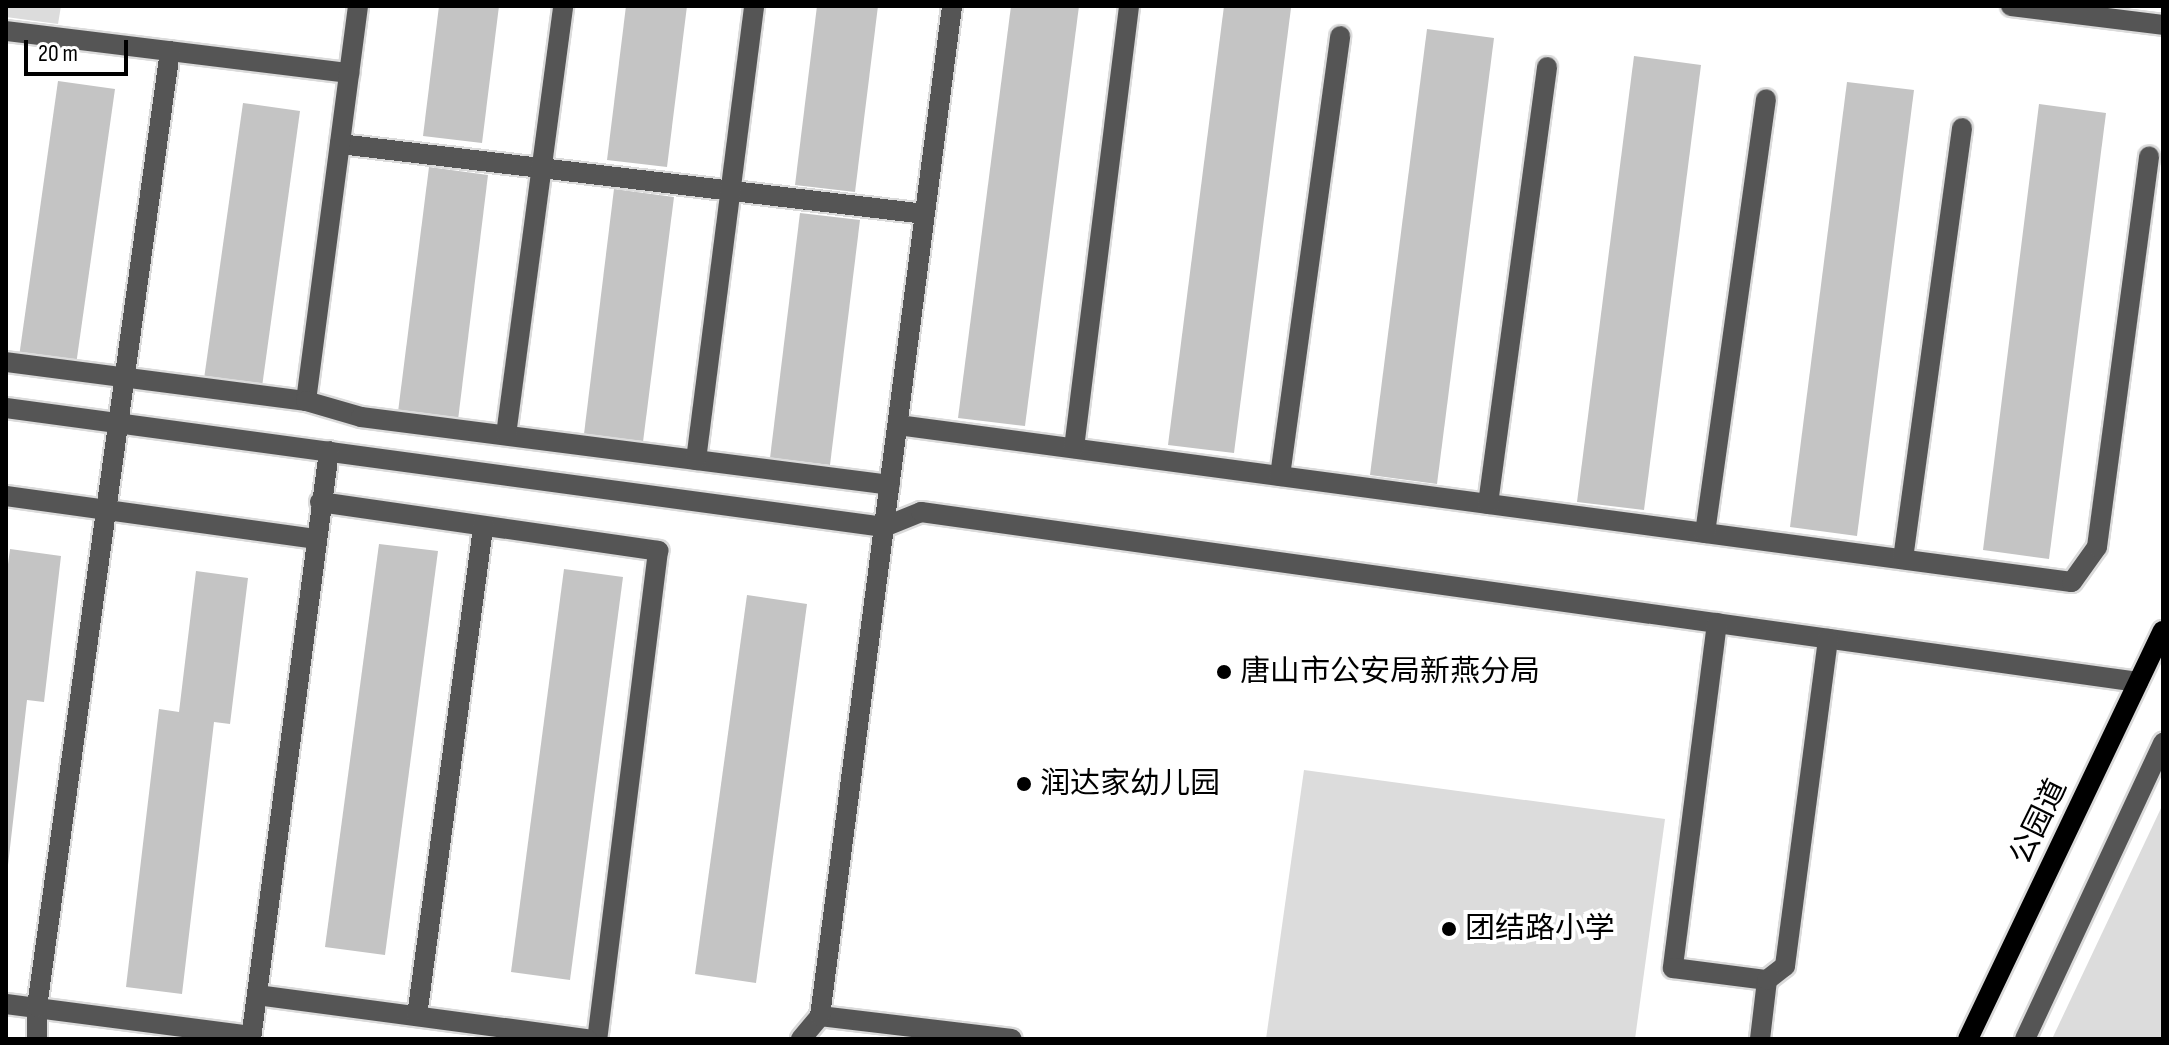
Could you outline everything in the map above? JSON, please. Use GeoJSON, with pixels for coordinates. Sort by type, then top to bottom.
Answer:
{"type":"FeatureCollection","features":[{"type":"Feature","properties":{"kind":"main road","name":"公园道"},"geometry":{"type":"LineString","coordinates":[[1968,1039],[2163,631]]}},
{"type":"Feature","properties":{"kind":"street"},"geometry":{"type":"LineString","coordinates":[[306,401],[358,6]]}},
{"type":"Feature","properties":{"kind":"street"},"geometry":{"type":"LineString","coordinates":[[506,435],[563,6]]}},
{"type":"Feature","properties":{"kind":"street"},"geometry":{"type":"LineString","coordinates":[[696,460],[754,6]]}},
{"type":"Feature","properties":{"kind":"street"},"geometry":{"type":"LineString","coordinates":[[801,1039],[820,1016],[952,6]]}},
{"type":"Feature","properties":{"kind":"street"},"geometry":{"type":"LineString","coordinates":[[1074,448],[1129,6]]}},
{"type":"Feature","properties":{"kind":"street"},"geometry":{"type":"LineString","coordinates":[[2011,6],[2163,25]]}},
{"type":"Feature","properties":{"kind":"street"},"geometry":{"type":"LineString","coordinates":[[6,31],[349,73]]}},
{"type":"Feature","properties":{"kind":"street"},"geometry":{"type":"LineString","coordinates":[[1280,476],[1340,36]]}},
{"type":"Feature","properties":{"kind":"street"},"geometry":{"type":"LineString","coordinates":[[37,1039],[37,1007],[170,51]]}},
{"type":"Feature","properties":{"kind":"street"},"geometry":{"type":"LineString","coordinates":[[1488,504],[1547,67]]}},
{"type":"Feature","properties":{"kind":"street"},"geometry":{"type":"LineString","coordinates":[[1705,533],[1766,99]]}},
{"type":"Feature","properties":{"kind":"street"},"geometry":{"type":"LineString","coordinates":[[1903,559],[1962,128]]}},
{"type":"Feature","properties":{"kind":"street"},"geometry":{"type":"LineString","coordinates":[[340,144],[925,214]]}},
{"type":"Feature","properties":{"kind":"street"},"geometry":{"type":"LineString","coordinates":[[898,425],[2072,582],[2097,547],[2149,156]]}},
{"type":"Feature","properties":{"kind":"street"},"geometry":{"type":"LineString","coordinates":[[6,362],[306,401],[361,417],[890,485]]}},
{"type":"Feature","properties":{"kind":"street"},"geometry":{"type":"LineString","coordinates":[[6,408],[884,527],[921,512],[2138,682]]}},
{"type":"Feature","properties":{"kind":"street"},"geometry":{"type":"LineString","coordinates":[[6,1004],[251,1038],[329,451]]}},
{"type":"Feature","properties":{"kind":"street"},"geometry":{"type":"LineString","coordinates":[[6,496],[315,539]]}},
{"type":"Feature","properties":{"kind":"street"},"geometry":{"type":"LineString","coordinates":[[320,502],[658,551],[597,1039]]}},
{"type":"Feature","properties":{"kind":"street"},"geometry":{"type":"LineString","coordinates":[[417,1016],[483,526]]}},
{"type":"Feature","properties":{"kind":"street"},"geometry":{"type":"LineString","coordinates":[[1717,623],[1673,968],[1767,980],[1785,966],[1828,639]]}},
{"type":"Feature","properties":{"kind":"street"},"geometry":{"type":"LineString","coordinates":[[2025,1039],[2163,743]]}},
{"type":"Feature","properties":{"kind":"street"},"geometry":{"type":"LineString","coordinates":[[1760,1039],[1767,980]]}},
{"type":"Feature","properties":{"kind":"street"},"geometry":{"type":"LineString","coordinates":[[257,995],[587,1039]]}},
{"type":"Feature","properties":{"kind":"street"},"geometry":{"type":"LineString","coordinates":[[820,1016],[1012,1039]]}},
{"type":"Feature","properties":{"kind":"shaded area"},"geometry":{"type":"Polygon","coordinates":[[[6,6],[61,6],[58,24],[6,17],[6,6]]]}},
{"type":"Feature","properties":{"kind":"shaded area","name":"团结路小学"},"geometry":{"type":"Polygon","coordinates":[[[1304,770],[1665,819],[1635,1039],[1266,1039],[1304,770]]]}},
{"type":"Feature","properties":{"kind":"shaded area"},"geometry":{"type":"Polygon","coordinates":[[[2163,804],[2163,1039],[2052,1039],[2163,804]]]}},
{"type":"Feature","properties":{"kind":"building"},"geometry":{"type":"Polygon","coordinates":[[[439,6],[499,6],[482,143],[423,136],[439,6]]]}},
{"type":"Feature","properties":{"kind":"building"},"geometry":{"type":"Polygon","coordinates":[[[626,6],[687,6],[667,167],[607,160],[626,6]]]}},
{"type":"Feature","properties":{"kind":"building"},"geometry":{"type":"Polygon","coordinates":[[[817,6],[878,6],[855,192],[795,185],[817,6]]]}},
{"type":"Feature","properties":{"kind":"building"},"geometry":{"type":"Polygon","coordinates":[[[1011,6],[1079,6],[1025,426],[958,418],[1011,6]]]}},
{"type":"Feature","properties":{"kind":"building"},"geometry":{"type":"Polygon","coordinates":[[[1224,6],[1291,8],[1234,453],[1168,445],[1224,6]]]}},
{"type":"Feature","properties":{"kind":"building"},"geometry":{"type":"Polygon","coordinates":[[[1427,29],[1494,38],[1437,484],[1370,475],[1427,29]]]}},
{"type":"Feature","properties":{"kind":"building"},"geometry":{"type":"Polygon","coordinates":[[[1634,56],[1701,65],[1644,510],[1577,502],[1634,56]]]}},
{"type":"Feature","properties":{"kind":"building"},"geometry":{"type":"Polygon","coordinates":[[[58,81],[115,89],[76,365],[19,357],[58,81]]]}},
{"type":"Feature","properties":{"kind":"building"},"geometry":{"type":"Polygon","coordinates":[[[1847,82],[1914,90],[1857,536],[1790,527],[1847,82]]]}},
{"type":"Feature","properties":{"kind":"building"},"geometry":{"type":"Polygon","coordinates":[[[243,103],[300,111],[262,387],[204,379],[243,103]]]}},
{"type":"Feature","properties":{"kind":"building"},"geometry":{"type":"Polygon","coordinates":[[[2039,104],[2106,113],[2049,559],[1983,550],[2039,104]]]}},
{"type":"Feature","properties":{"kind":"building"},"geometry":{"type":"Polygon","coordinates":[[[429,167],[488,175],[458,420],[398,412],[429,167]]]}},
{"type":"Feature","properties":{"kind":"building"},"geometry":{"type":"Polygon","coordinates":[[[614,189],[674,197],[643,442],[584,434],[614,189]]]}},
{"type":"Feature","properties":{"kind":"building"},"geometry":{"type":"Polygon","coordinates":[[[800,213],[860,220],[830,465],[770,458],[800,213]]]}},
{"type":"Feature","properties":{"kind":"building"},"geometry":{"type":"Polygon","coordinates":[[[379,544],[438,551],[385,955],[325,947],[379,544]]]}},
{"type":"Feature","properties":{"kind":"building"},"geometry":{"type":"Polygon","coordinates":[[[10,549],[61,556],[44,702],[27,700],[8,865],[6,579],[10,549]]]}},
{"type":"Feature","properties":{"kind":"building"},"geometry":{"type":"Polygon","coordinates":[[[564,569],[623,577],[570,980],[511,972],[564,569]]]}},
{"type":"Feature","properties":{"kind":"building"},"geometry":{"type":"Polygon","coordinates":[[[196,571],[248,578],[230,724],[214,722],[182,994],[126,987],[159,709],[179,712],[196,571]]]}},
{"type":"Feature","properties":{"kind":"building"},"geometry":{"type":"Polygon","coordinates":[[[747,595],[807,604],[756,983],[695,974],[747,595]]]}},
{"type":"Feature","properties":{"kind":"place","name":"唐山市公安局新燕分局"},"geometry":{"type":"Point","coordinates":[1224,672]}},
{"type":"Feature","properties":{"kind":"place","name":"润达家幼儿园"},"geometry":{"type":"Point","coordinates":[1024,784]}},
{"type":"Feature","properties":{"kind":"place","name":"团结路小学"},"geometry":{"type":"Point","coordinates":[1449,929]}}]}
